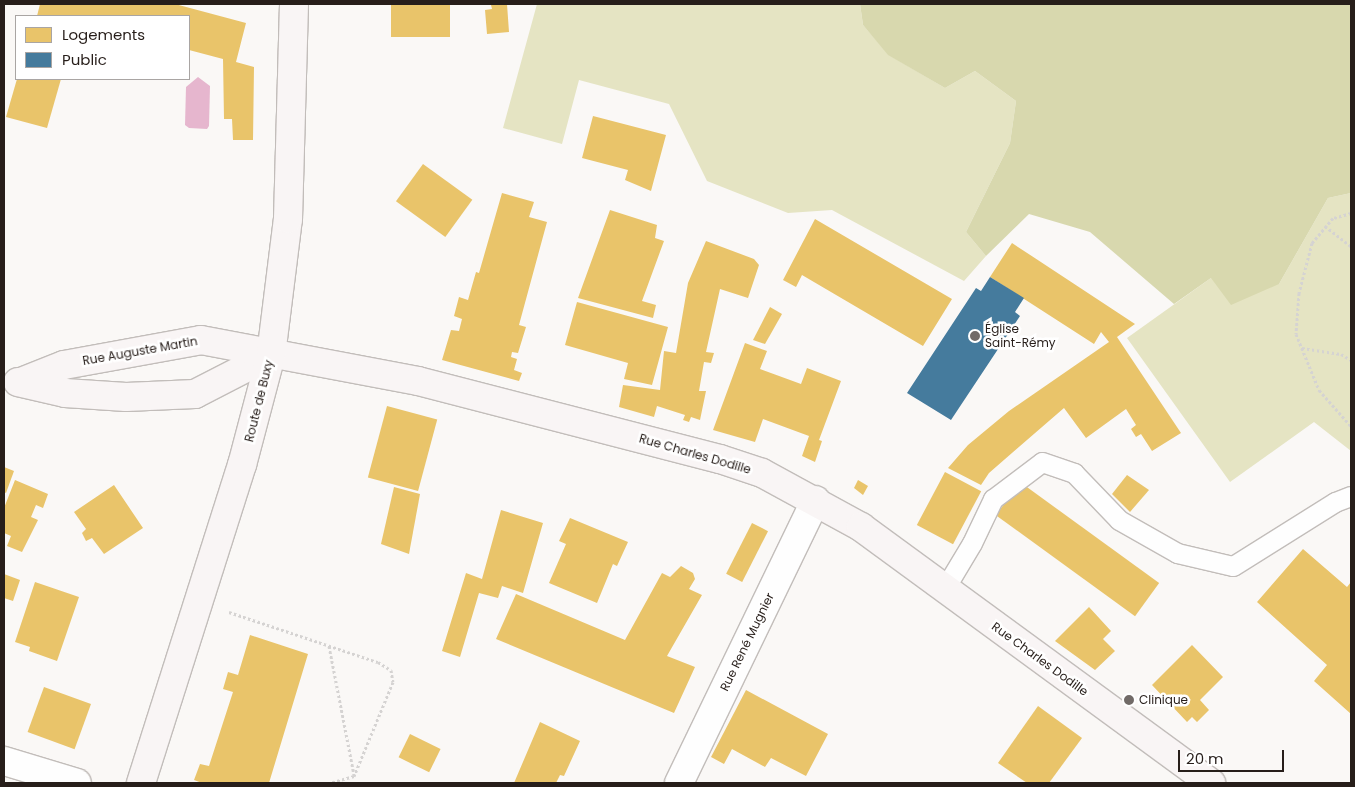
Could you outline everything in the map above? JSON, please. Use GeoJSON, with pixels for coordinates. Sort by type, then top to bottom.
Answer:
{"type":"FeatureCollection","features":[{"type":"Feature","properties":{"kind":"main road","name":"Route de Buxy"},"geometry":{"type":"LineString","coordinates":[[141,783],[250,437],[270,355],[288,219],[294,4]]}},
{"type":"Feature","properties":{"kind":"main road","name":"Rue Auguste Martin"},"geometry":{"type":"LineString","coordinates":[[12,382],[64,365],[201,340],[270,355]]}},
{"type":"Feature","properties":{"kind":"main road","name":"Rue Auguste Martin"},"geometry":{"type":"LineString","coordinates":[[12,382],[64,393],[100,395],[195,394],[270,355]]}},
{"type":"Feature","properties":{"kind":"main road","name":"Rue Charles Dodille"},"geometry":{"type":"LineString","coordinates":[[270,355],[325,362],[418,381],[720,459],[762,473],[816,500],[861,527],[1211,783]]}},
{"type":"Feature","properties":{"kind":"street","name":"Rue René Mugnier"},"geometry":{"type":"LineString","coordinates":[[679,783],[816,500]]}},
{"type":"Feature","properties":{"kind":"street"},"geometry":{"type":"LineString","coordinates":[[4,761],[77,783]]}},
{"type":"Feature","properties":{"kind":"lane"},"geometry":{"type":"LineString","coordinates":[[944,588],[972,543],[993,498],[1042,462],[1074,473],[1119,520],[1177,553],[1233,566],[1335,502],[1351,496]]}},
{"type":"Feature","properties":{"kind":"path"},"geometry":{"type":"LineString","coordinates":[[1351,213],[1332,218],[1312,243],[1298,293],[1296,334],[1319,390],[1351,426]]}},
{"type":"Feature","properties":{"kind":"path"},"geometry":{"type":"LineString","coordinates":[[1325,226],[1351,246]]}},
{"type":"Feature","properties":{"kind":"path"},"geometry":{"type":"LineString","coordinates":[[1302,348],[1342,354],[1351,360]]}},
{"type":"Feature","properties":{"kind":"path"},"geometry":{"type":"LineString","coordinates":[[198,603],[378,662],[391,670],[394,682],[354,776]]}},
{"type":"Feature","properties":{"kind":"path"},"geometry":{"type":"LineString","coordinates":[[329,646],[354,776]]}},
{"type":"Feature","properties":{"kind":"path"},"geometry":{"type":"LineString","coordinates":[[329,783],[354,776]]}},
{"type":"Feature","properties":{"kind":"green space"},"geometry":{"type":"Polygon","coordinates":[[[537,4],[860,4],[863,25],[889,55],[945,88],[975,71],[1016,101],[1010,143],[966,232],[986,256],[964,281],[832,210],[788,213],[707,181],[669,104],[579,80],[562,144],[503,128],[537,4]]]}},
{"type":"Feature","properties":{"kind":"green space"},"geometry":{"type":"Polygon","coordinates":[[[860,4],[1351,4],[1351,193],[1328,198],[1279,284],[1231,305],[1211,278],[1174,304],[1090,232],[1029,214],[986,256],[966,232],[1010,143],[1016,101],[975,71],[945,88],[888,55],[863,25],[860,4]]]}},
{"type":"Feature","properties":{"kind":"green space"},"geometry":{"type":"Polygon","coordinates":[[[1351,193],[1351,451],[1314,422],[1230,482],[1127,338],[1211,278],[1279,284],[1328,198],[1351,193]]]}},
{"type":"Feature","properties":{"kind":"shaded area"},"geometry":{"type":"Polygon","coordinates":[[[198,77],[210,86],[209,126],[207,129],[189,128],[185,125],[186,87],[198,77]]]}},
{"type":"Feature","properties":{"kind":"building: Logements"},"geometry":{"type":"Polygon","coordinates":[[[40,4],[175,4],[246,23],[236,62],[254,67],[253,140],[233,140],[232,119],[224,119],[223,59],[190,50],[190,15],[37,15],[40,4]]]}},
{"type":"Feature","properties":{"kind":"building: Logements"},"geometry":{"type":"Polygon","coordinates":[[[391,4],[450,4],[450,37],[391,37],[391,4]]]}},
{"type":"Feature","properties":{"kind":"building: Logements"},"geometry":{"type":"Polygon","coordinates":[[[507,4],[509,32],[487,34],[485,10],[492,9],[491,5],[507,4]]]}},
{"type":"Feature","properties":{"kind":"building: Logements"},"geometry":{"type":"Polygon","coordinates":[[[17,80],[61,80],[47,128],[6,117],[17,80]]]}},
{"type":"Feature","properties":{"kind":"building: Logements"},"geometry":{"type":"Polygon","coordinates":[[[593,116],[666,135],[651,191],[625,180],[628,170],[582,158],[593,116]]]}},
{"type":"Feature","properties":{"kind":"building: Logements"},"geometry":{"type":"Polygon","coordinates":[[[423,164],[472,200],[445,237],[396,201],[423,164]]]}},
{"type":"Feature","properties":{"kind":"building: Logements"},"geometry":{"type":"Polygon","coordinates":[[[502,193],[534,202],[529,217],[547,222],[519,325],[526,327],[518,353],[512,352],[511,357],[517,359],[514,370],[522,373],[519,381],[442,360],[451,330],[459,331],[462,319],[454,316],[459,297],[468,300],[476,272],[479,273],[502,193]]]}},
{"type":"Feature","properties":{"kind":"building: Logements"},"geometry":{"type":"Polygon","coordinates":[[[610,210],[657,225],[655,238],[664,241],[642,301],[656,305],[653,318],[578,298],[610,210]]]}},
{"type":"Feature","properties":{"kind":"building: Logements"},"geometry":{"type":"Polygon","coordinates":[[[815,219],[952,299],[923,346],[802,275],[796,287],[783,280],[815,219]]]}},
{"type":"Feature","properties":{"kind":"building: Logements"},"geometry":{"type":"Polygon","coordinates":[[[706,241],[754,259],[759,265],[748,298],[720,289],[706,352],[714,353],[711,363],[704,362],[699,391],[706,391],[700,420],[691,417],[689,422],[683,420],[685,415],[657,406],[654,417],[619,407],[623,385],[660,390],[664,351],[676,353],[688,283],[706,241]]]}},
{"type":"Feature","properties":{"kind":"building: Logements"},"geometry":{"type":"Polygon","coordinates":[[[1012,243],[1135,324],[1117,337],[1181,433],[1152,451],[1141,434],[1136,437],[1131,429],[1136,425],[1126,409],[1086,438],[1064,408],[989,473],[981,485],[948,468],[968,445],[1009,411],[1109,342],[1101,332],[1094,344],[990,277],[1012,243]]]}},
{"type":"Feature","properties":{"kind":"building: Logements"},"geometry":{"type":"Polygon","coordinates":[[[577,302],[668,327],[652,385],[624,379],[628,363],[565,345],[577,302]]]}},
{"type":"Feature","properties":{"kind":"building: Logements"},"geometry":{"type":"Polygon","coordinates":[[[770,307],[782,314],[765,344],[753,340],[770,307]]]}},
{"type":"Feature","properties":{"kind":"building: Logements"},"geometry":{"type":"Polygon","coordinates":[[[745,343],[767,351],[760,369],[801,384],[807,368],[841,381],[819,440],[822,441],[815,462],[802,456],[809,436],[763,419],[755,442],[713,430],[745,343]]]}},
{"type":"Feature","properties":{"kind":"building: Logements"},"geometry":{"type":"Polygon","coordinates":[[[387,406],[437,419],[418,491],[368,477],[387,406]]]}},
{"type":"Feature","properties":{"kind":"building: Logements"},"geometry":{"type":"Polygon","coordinates":[[[4,467],[14,471],[6,493],[4,492],[4,467]]]}},
{"type":"Feature","properties":{"kind":"building: Logements"},"geometry":{"type":"Polygon","coordinates":[[[945,472],[981,491],[953,544],[917,525],[945,472]]]}},
{"type":"Feature","properties":{"kind":"building: Logements"},"geometry":{"type":"Polygon","coordinates":[[[1127,475],[1149,490],[1130,512],[1112,494],[1127,475]]]}},
{"type":"Feature","properties":{"kind":"building: Logements"},"geometry":{"type":"Polygon","coordinates":[[[15,480],[48,494],[43,508],[36,505],[31,517],[38,520],[22,552],[7,546],[11,536],[4,533],[4,508],[15,480]]]}},
{"type":"Feature","properties":{"kind":"building: Logements"},"geometry":{"type":"Polygon","coordinates":[[[858,480],[868,486],[863,495],[854,488],[858,480]]]}},
{"type":"Feature","properties":{"kind":"building: Logements"},"geometry":{"type":"Polygon","coordinates":[[[1020,482],[1159,583],[1135,616],[996,515],[1020,482]]]}},
{"type":"Feature","properties":{"kind":"building: Logements"},"geometry":{"type":"Polygon","coordinates":[[[114,485],[143,528],[104,554],[92,538],[86,541],[82,533],[86,529],[74,512],[114,485]]]}},
{"type":"Feature","properties":{"kind":"building: Logements"},"geometry":{"type":"Polygon","coordinates":[[[394,487],[420,494],[409,554],[381,544],[394,487]]]}},
{"type":"Feature","properties":{"kind":"building: Logements"},"geometry":{"type":"Polygon","coordinates":[[[501,510],[543,523],[523,593],[502,586],[498,598],[479,593],[460,657],[442,651],[466,573],[482,579],[501,510]]]}},
{"type":"Feature","properties":{"kind":"building: Logements"},"geometry":{"type":"Polygon","coordinates":[[[570,518],[628,542],[617,566],[613,564],[597,603],[549,583],[566,544],[559,541],[570,518]]]}},
{"type":"Feature","properties":{"kind":"building: Logements"},"geometry":{"type":"Polygon","coordinates":[[[752,523],[768,531],[742,582],[726,574],[752,523]]]}},
{"type":"Feature","properties":{"kind":"building: Logements"},"geometry":{"type":"Polygon","coordinates":[[[1303,549],[1347,587],[1351,582],[1351,714],[1314,681],[1327,665],[1257,602],[1303,549]]]}},
{"type":"Feature","properties":{"kind":"building: Logements"},"geometry":{"type":"Polygon","coordinates":[[[681,566],[693,573],[695,579],[689,589],[702,595],[667,656],[695,667],[674,713],[496,639],[516,594],[625,640],[662,573],[670,577],[681,566]]]}},
{"type":"Feature","properties":{"kind":"building: Logements"},"geometry":{"type":"Polygon","coordinates":[[[4,574],[20,580],[13,601],[4,598],[4,574]]]}},
{"type":"Feature","properties":{"kind":"building: Logements"},"geometry":{"type":"Polygon","coordinates":[[[35,582],[79,597],[57,661],[29,651],[30,647],[15,642],[35,582]]]}},
{"type":"Feature","properties":{"kind":"building: Logements"},"geometry":{"type":"Polygon","coordinates":[[[1089,607],[1111,631],[1103,639],[1115,651],[1095,670],[1055,641],[1089,607]]]}},
{"type":"Feature","properties":{"kind":"building: Logements"},"geometry":{"type":"Polygon","coordinates":[[[250,635],[308,654],[269,783],[202,783],[194,780],[200,764],[209,766],[233,692],[223,689],[228,672],[238,675],[250,635]]]}},
{"type":"Feature","properties":{"kind":"building: Logements"},"geometry":{"type":"Polygon","coordinates":[[[1192,645],[1223,677],[1200,700],[1209,710],[1197,722],[1192,717],[1187,722],[1152,685],[1192,645]]]}},
{"type":"Feature","properties":{"kind":"building: Logements"},"geometry":{"type":"Polygon","coordinates":[[[44,687],[91,704],[75,749],[28,732],[44,687]]]}},
{"type":"Feature","properties":{"kind":"building: Logements"},"geometry":{"type":"Polygon","coordinates":[[[746,690],[828,734],[806,776],[771,758],[765,767],[732,749],[724,764],[711,757],[746,690]]]}},
{"type":"Feature","properties":{"kind":"building: Logements"},"geometry":{"type":"Polygon","coordinates":[[[1038,706],[1082,738],[1049,783],[1027,783],[998,763],[1038,706]]]}},
{"type":"Feature","properties":{"kind":"building: Logements"},"geometry":{"type":"Polygon","coordinates":[[[540,722],[580,741],[564,776],[560,775],[556,783],[514,783],[540,722]]]}},
{"type":"Feature","properties":{"kind":"building: Logements"},"geometry":{"type":"Polygon","coordinates":[[[410,734],[441,749],[429,772],[399,757],[410,734]]]}},
{"type":"Feature","properties":{"kind":"building: Public","name":"Église Saint-Rémy"},"geometry":{"type":"Polygon","coordinates":[[[990,277],[1024,298],[1015,312],[1020,316],[951,420],[907,393],[976,288],[981,291],[990,277]]]}},
{"type":"Feature","properties":{"kind":"place","name":"Église Saint-Rémy"},"geometry":{"type":"Point","coordinates":[975,336]}},
{"type":"Feature","properties":{"kind":"place","name":"Clinique"},"geometry":{"type":"Point","coordinates":[1129,700]}}]}
